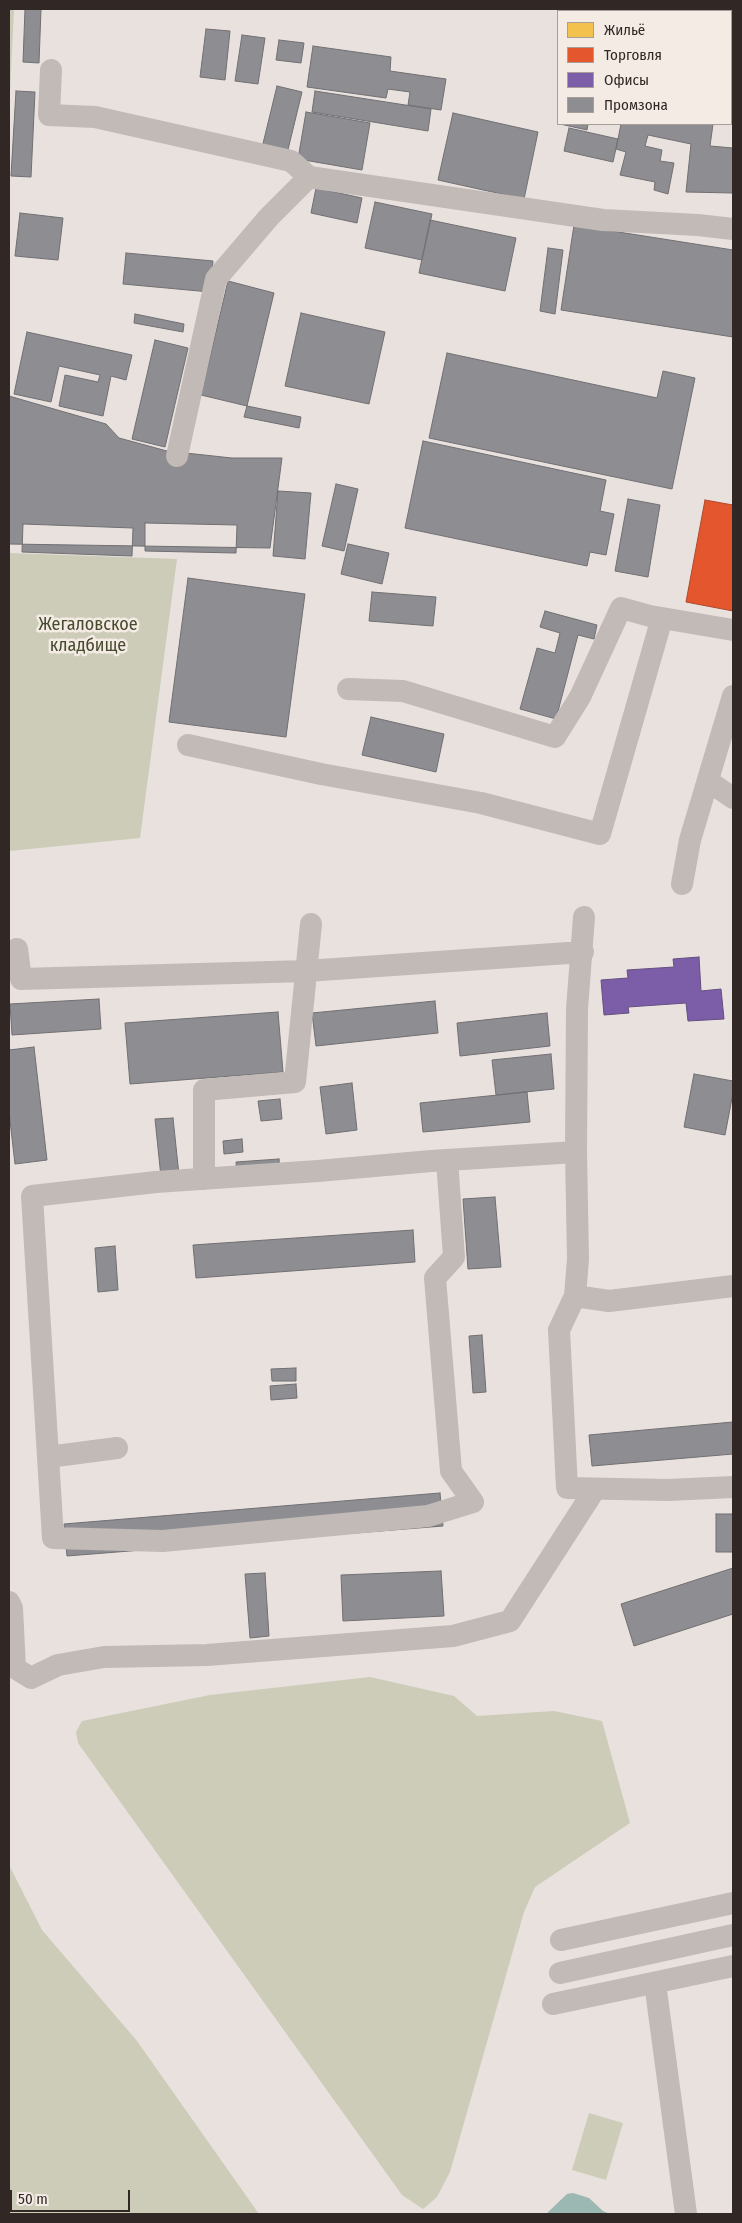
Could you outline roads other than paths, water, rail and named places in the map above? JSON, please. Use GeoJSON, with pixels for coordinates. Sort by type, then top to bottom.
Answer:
{"type":"FeatureCollection","features":[{"type":"Feature","properties":{"kind":"street"},"geometry":{"type":"LineString","coordinates":[[51,70],[50,115],[95,117],[291,161],[309,177],[603,220],[698,224],[733,229]]}},
{"type":"Feature","properties":{"kind":"street"},"geometry":{"type":"LineString","coordinates":[[177,456],[216,280],[268,217],[309,177]]}},
{"type":"Feature","properties":{"kind":"street"},"geometry":{"type":"LineString","coordinates":[[348,689],[403,691],[555,737],[580,698],[621,608],[662,618],[733,630]]}},
{"type":"Feature","properties":{"kind":"street"},"geometry":{"type":"LineString","coordinates":[[188,745],[321,774],[481,803],[600,834],[662,618]]}},
{"type":"Feature","properties":{"kind":"street"},"geometry":{"type":"LineString","coordinates":[[682,884],[690,840],[733,696]]}},
{"type":"Feature","properties":{"kind":"street"},"geometry":{"type":"LineString","coordinates":[[708,780],[733,798]]}},
{"type":"Feature","properties":{"kind":"street"},"geometry":{"type":"LineString","coordinates":[[584,917],[583,952],[577,1009],[576,1152],[578,1259],[575,1296],[559,1330],[566,1488],[668,1490],[733,1487]]}},
{"type":"Feature","properties":{"kind":"street"},"geometry":{"type":"LineString","coordinates":[[204,1179],[204,1090],[295,1082],[311,924]]}},
{"type":"Feature","properties":{"kind":"street"},"geometry":{"type":"LineString","coordinates":[[17,949],[21,979],[306,971],[583,952]]}},
{"type":"Feature","properties":{"kind":"street"},"geometry":{"type":"LineString","coordinates":[[447,1160],[454,1257],[435,1278],[451,1472],[473,1502],[428,1516],[163,1541],[53,1538],[32,1196],[156,1182],[447,1160],[576,1152]]}},
{"type":"Feature","properties":{"kind":"street"},"geometry":{"type":"LineString","coordinates":[[575,1296],[609,1301],[733,1286]]}},
{"type":"Feature","properties":{"kind":"street"},"geometry":{"type":"LineString","coordinates":[[48,1457],[117,1448]]}},
{"type":"Feature","properties":{"kind":"street"},"geometry":{"type":"LineString","coordinates":[[9,1602],[12,1608],[15,1668],[31,1678],[58,1665],[104,1657],[207,1655],[453,1636],[510,1621],[596,1488]]}},
{"type":"Feature","properties":{"kind":"street"},"geometry":{"type":"LineString","coordinates":[[560,1940],[733,1902]]}},
{"type":"Feature","properties":{"kind":"street"},"geometry":{"type":"LineString","coordinates":[[560,1974],[733,1935]]}},
{"type":"Feature","properties":{"kind":"street"},"geometry":{"type":"LineString","coordinates":[[554,2004],[733,1966]]}},
{"type":"Feature","properties":{"kind":"street"},"geometry":{"type":"LineString","coordinates":[[655,1982],[686,2214]]}},
{"type":"Feature","properties":{"kind":"water"},"geometry":{"type":"Polygon","coordinates":[[[573,2193],[589,2198],[603,2211],[610,2214],[546,2214],[567,2194],[573,2193]]]}},
{"type":"Feature","properties":{"kind":"park label","name":"Жегаловское кладбище"},"geometry":{"type":"Point","coordinates":[88,635]}}]}
